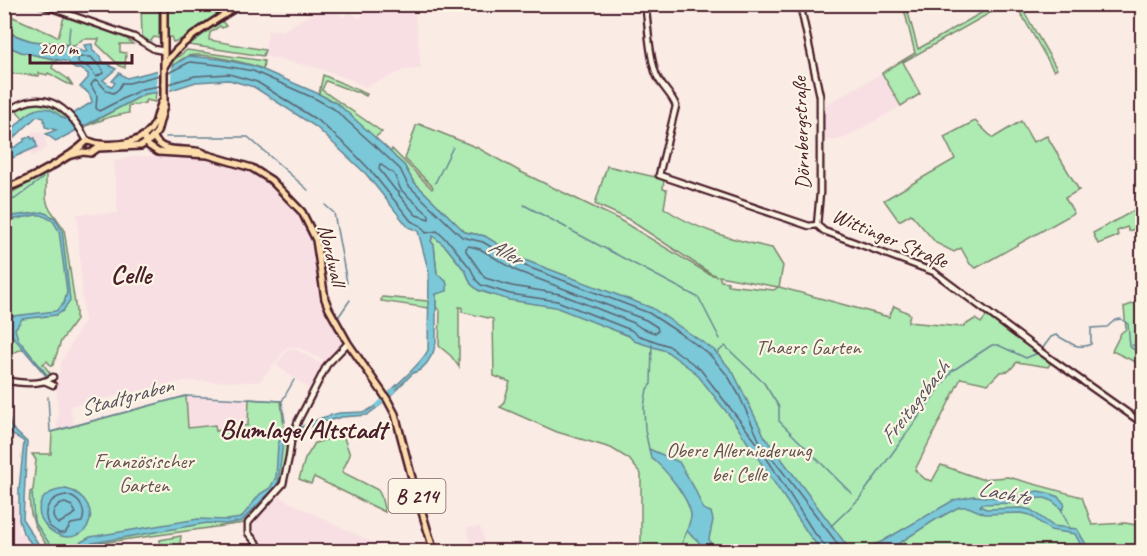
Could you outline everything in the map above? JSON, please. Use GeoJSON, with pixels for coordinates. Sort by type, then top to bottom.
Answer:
{"type":"FeatureCollection","features":[{"type":"Feature","properties":{"kind":"main road"},"geometry":{"type":"LineString","coordinates":[[4,189],[85,146],[132,148],[154,137],[161,123],[164,106],[164,4]]}},
{"type":"Feature","properties":{"kind":"main road"},"geometry":{"type":"LineString","coordinates":[[164,67],[180,47],[241,4]]}},
{"type":"Feature","properties":{"kind":"main road"},"geometry":{"type":"LineString","coordinates":[[164,51],[180,47]]}},
{"type":"Feature","properties":{"kind":"main road"},"geometry":{"type":"LineString","coordinates":[[94,146],[126,143],[141,138],[153,125],[163,98]]}},
{"type":"Feature","properties":{"kind":"main road","name":"Nordwall"},"geometry":{"type":"LineString","coordinates":[[154,137],[158,144],[166,148],[198,150],[247,166],[259,172],[299,207],[316,241],[325,299],[348,343]]}},
{"type":"Feature","properties":{"kind":"main road","name":"B 214"},"geometry":{"type":"LineString","coordinates":[[141,138],[148,142]]}},
{"type":"Feature","properties":{"kind":"main road","name":"Nordwall"},"geometry":{"type":"LineString","coordinates":[[148,142],[176,154],[208,155]]}},
{"type":"Feature","properties":{"kind":"main road"},"geometry":{"type":"LineString","coordinates":[[85,146],[91,153],[94,146]]}},
{"type":"Feature","properties":{"kind":"main road","name":"B 214"},"geometry":{"type":"LineString","coordinates":[[348,343],[395,414],[412,482],[434,552]]}},
{"type":"Feature","properties":{"kind":"street"},"geometry":{"type":"LineString","coordinates":[[40,4],[134,37],[154,49],[164,51]]}},
{"type":"Feature","properties":{"kind":"street","name":"Wittinger Straße"},"geometry":{"type":"LineString","coordinates":[[645,4],[654,69],[661,85],[674,101],[675,111],[659,175],[809,226],[818,225],[824,231],[934,272],[1043,353],[1143,423]]}},
{"type":"Feature","properties":{"kind":"street","name":"Dörnbergstraße"},"geometry":{"type":"LineString","coordinates":[[800,4],[816,70],[820,106],[818,225]]}},
{"type":"Feature","properties":{"kind":"street"},"geometry":{"type":"LineString","coordinates":[[4,114],[23,102],[39,100],[55,103],[70,115],[80,129],[85,146]]}},
{"type":"Feature","properties":{"kind":"street"},"geometry":{"type":"LineString","coordinates":[[264,552],[248,533],[248,523],[283,484],[295,429],[327,365],[348,343]]}},
{"type":"Feature","properties":{"kind":"street"},"geometry":{"type":"LineString","coordinates":[[4,380],[28,382],[44,381],[53,377]]}},
{"type":"Feature","properties":{"kind":"street"},"geometry":{"type":"LineString","coordinates":[[44,381],[53,385]]}},
{"type":"Feature","properties":{"kind":"shaded area"},"geometry":{"type":"Polygon","coordinates":[[[325,5],[343,17],[350,10],[359,19],[366,12],[398,5],[414,5],[421,69],[404,70],[365,87],[318,68],[264,56],[268,30],[283,31],[325,5]]]}},
{"type":"Feature","properties":{"kind":"shaded area"},"geometry":{"type":"Polygon","coordinates":[[[882,73],[901,106],[847,137],[838,140],[824,140],[824,106],[882,73]]]}},
{"type":"Feature","properties":{"kind":"shaded area"},"geometry":{"type":"Polygon","coordinates":[[[31,132],[43,132],[47,148],[32,157],[29,151],[37,147],[31,132]]]}},
{"type":"Feature","properties":{"kind":"shaded area"},"geometry":{"type":"Polygon","coordinates":[[[138,156],[213,158],[248,169],[276,187],[298,209],[310,228],[319,253],[328,310],[342,342],[326,361],[300,348],[288,346],[260,381],[256,382],[184,381],[70,406],[74,426],[57,431],[56,383],[61,362],[84,321],[77,214],[118,213],[114,161],[138,156]]]}},
{"type":"Feature","properties":{"kind":"shaded area"},"geometry":{"type":"Polygon","coordinates":[[[289,348],[323,365],[311,390],[276,365],[289,348]]]}},
{"type":"Feature","properties":{"kind":"shaded area"},"geometry":{"type":"Polygon","coordinates":[[[186,396],[249,399],[248,426],[215,431],[214,425],[188,428],[186,396]]]}},
{"type":"Feature","properties":{"kind":"shaded area"},"geometry":{"type":"Polygon","coordinates":[[[278,494],[285,500],[390,551],[271,551],[253,538],[249,532],[251,522],[278,494]]]}},
{"type":"Feature","properties":{"kind":"shaded area"},"geometry":{"type":"Polygon","coordinates":[[[4,501],[17,501],[18,534],[23,533],[37,551],[5,551],[4,501]]]}},
{"type":"Feature","properties":{"kind":"shaded area"},"geometry":{"type":"Polygon","coordinates":[[[480,527],[487,551],[473,551],[466,528],[480,527]]]}},
{"type":"Feature","properties":{"kind":"green space"},"geometry":{"type":"Polygon","coordinates":[[[141,5],[159,5],[159,38],[154,37],[150,42],[142,36],[141,5]]]}},
{"type":"Feature","properties":{"kind":"green space"},"geometry":{"type":"Polygon","coordinates":[[[166,5],[222,5],[217,16],[180,40],[173,42],[171,37],[165,37],[166,5]]]}},
{"type":"Feature","properties":{"kind":"green space"},"geometry":{"type":"Polygon","coordinates":[[[903,5],[906,5],[918,49],[995,5],[1004,5],[903,62],[920,94],[901,106],[882,73],[915,53],[903,5]]]}},
{"type":"Feature","properties":{"kind":"green space"},"geometry":{"type":"Polygon","coordinates":[[[1016,5],[1020,5],[1057,69],[1054,71],[1016,5]]]}},
{"type":"Feature","properties":{"kind":"green space"},"geometry":{"type":"Polygon","coordinates":[[[4,13],[58,37],[64,17],[123,36],[133,44],[120,44],[120,52],[126,53],[125,68],[97,44],[99,39],[83,39],[74,46],[31,41],[5,31],[4,13]]]}},
{"type":"Feature","properties":{"kind":"green space"},"geometry":{"type":"Polygon","coordinates":[[[222,21],[226,26],[222,28],[220,26],[210,33],[209,40],[265,50],[263,56],[189,45],[222,21]]]}},
{"type":"Feature","properties":{"kind":"green space"},"geometry":{"type":"Polygon","coordinates":[[[4,45],[21,52],[59,60],[54,62],[52,68],[68,79],[72,85],[48,73],[47,75],[39,73],[39,76],[5,73],[4,45]]]}},
{"type":"Feature","properties":{"kind":"green space"},"geometry":{"type":"Polygon","coordinates":[[[187,50],[264,61],[263,69],[225,59],[194,55],[186,57],[171,67],[174,60],[187,50]]]}},
{"type":"Feature","properties":{"kind":"green space"},"geometry":{"type":"Polygon","coordinates":[[[323,75],[367,94],[366,96],[326,81],[322,90],[382,132],[374,138],[338,104],[319,94],[323,75]]]}},
{"type":"Feature","properties":{"kind":"green space"},"geometry":{"type":"Polygon","coordinates":[[[156,92],[155,102],[146,100],[145,103],[128,106],[129,113],[83,127],[145,94],[156,92]]]}},
{"type":"Feature","properties":{"kind":"green space"},"geometry":{"type":"Polygon","coordinates":[[[42,103],[54,107],[68,117],[65,119],[33,111],[23,118],[16,110],[27,105],[42,103]]]}},
{"type":"Feature","properties":{"kind":"green space"},"geometry":{"type":"Polygon","coordinates":[[[975,121],[993,138],[1021,121],[1033,142],[1047,136],[1079,190],[1065,198],[1074,213],[976,268],[970,264],[961,248],[954,252],[936,243],[911,214],[899,221],[884,200],[955,159],[944,137],[975,121]]]}},
{"type":"Feature","properties":{"kind":"green space","name":"Obere Allerniederung bei Celle"},"geometry":{"type":"Polygon","coordinates":[[[419,124],[478,148],[521,172],[618,219],[709,274],[717,276],[628,219],[595,204],[607,166],[664,179],[663,189],[667,190],[664,208],[676,216],[730,238],[772,248],[783,266],[779,287],[889,317],[894,306],[910,314],[908,322],[962,327],[975,319],[981,323],[988,314],[1052,361],[1048,367],[1017,362],[1009,371],[1000,372],[988,384],[961,378],[915,470],[925,479],[932,481],[941,465],[981,479],[1008,477],[1082,497],[1092,525],[1125,523],[1142,526],[1142,551],[641,551],[641,474],[629,459],[611,448],[557,432],[500,407],[503,405],[510,382],[494,376],[493,319],[462,312],[462,307],[459,307],[459,367],[439,346],[440,311],[436,307],[436,294],[446,280],[437,274],[434,245],[431,241],[433,235],[466,272],[471,284],[478,290],[492,295],[485,236],[465,232],[458,226],[413,181],[404,165],[390,153],[392,149],[432,189],[433,187],[405,159],[416,126],[419,124]],[[719,276],[721,281],[728,282],[728,285],[774,290],[778,287],[719,276]]]}},
{"type":"Feature","properties":{"kind":"green space"},"geometry":{"type":"Polygon","coordinates":[[[46,173],[48,206],[64,229],[76,311],[76,320],[61,341],[53,365],[51,366],[47,361],[43,364],[50,373],[47,375],[25,348],[5,356],[4,197],[46,173]]]}},
{"type":"Feature","properties":{"kind":"green space"},"geometry":{"type":"Polygon","coordinates":[[[1142,206],[1142,218],[1137,221],[1139,227],[1129,231],[1127,227],[1117,231],[1118,236],[1098,244],[1093,233],[1142,206]]]}},
{"type":"Feature","properties":{"kind":"green space"},"geometry":{"type":"Polygon","coordinates":[[[382,297],[428,301],[428,308],[381,301],[382,297]]]}},
{"type":"Feature","properties":{"kind":"green space"},"geometry":{"type":"Polygon","coordinates":[[[1142,300],[1142,365],[1112,351],[1121,333],[1126,329],[1124,307],[1142,300]]]}},
{"type":"Feature","properties":{"kind":"green space","name":"Französischer Garten"},"geometry":{"type":"Polygon","coordinates":[[[186,396],[188,428],[215,425],[216,431],[248,425],[249,399],[281,401],[284,427],[289,438],[285,477],[275,491],[244,523],[101,543],[79,551],[51,551],[37,530],[30,509],[30,492],[33,490],[36,460],[32,454],[51,454],[52,432],[186,396]]]}},
{"type":"Feature","properties":{"kind":"green space"},"geometry":{"type":"Polygon","coordinates":[[[343,435],[350,455],[342,472],[378,490],[385,512],[314,477],[311,484],[299,479],[305,459],[315,443],[343,435]]]}},
{"type":"Feature","properties":{"kind":"green space"},"geometry":{"type":"Polygon","coordinates":[[[181,536],[179,551],[159,551],[160,540],[181,536]]]}},
{"type":"Feature","properties":{"kind":"water","name":"Aller"},"geometry":{"type":"Polygon","coordinates":[[[4,31],[29,40],[65,45],[84,52],[87,51],[84,45],[92,44],[93,51],[104,63],[116,69],[103,80],[112,87],[115,83],[112,81],[119,73],[127,78],[171,67],[188,56],[220,59],[254,66],[338,104],[404,165],[413,181],[465,232],[485,236],[522,259],[652,308],[714,350],[733,372],[765,437],[851,551],[822,551],[732,419],[696,373],[666,351],[634,341],[629,336],[555,307],[509,300],[478,290],[471,284],[466,272],[446,247],[433,236],[431,241],[434,245],[437,274],[447,285],[447,291],[436,294],[436,343],[427,363],[413,373],[391,395],[390,392],[416,366],[428,350],[429,273],[418,231],[408,227],[366,174],[316,127],[254,87],[229,80],[196,82],[168,91],[145,94],[56,141],[46,134],[56,130],[45,127],[44,118],[37,116],[11,141],[9,146],[15,147],[31,136],[32,139],[35,138],[37,147],[5,161],[5,137],[29,113],[42,108],[49,109],[65,119],[92,102],[88,93],[80,87],[88,78],[88,74],[81,69],[75,69],[68,62],[21,52],[5,45],[4,31]]]}},
{"type":"Feature","properties":{"kind":"water"},"geometry":{"type":"Polygon","coordinates":[[[43,212],[55,218],[62,230],[70,300],[63,311],[56,315],[22,319],[15,329],[18,339],[46,376],[4,326],[5,317],[56,311],[64,303],[67,292],[59,231],[53,221],[42,215],[36,215],[5,221],[5,217],[43,212]]]}},
{"type":"Feature","properties":{"kind":"water"},"geometry":{"type":"Polygon","coordinates":[[[5,401],[11,427],[27,442],[23,520],[43,551],[37,551],[23,533],[19,520],[19,489],[24,442],[12,434],[7,427],[5,401]]]}},
{"type":"Feature","properties":{"kind":"water"},"geometry":{"type":"Polygon","coordinates":[[[381,403],[367,415],[342,417],[313,425],[286,440],[283,443],[278,483],[272,492],[242,521],[226,524],[207,523],[92,543],[75,551],[63,552],[90,537],[198,519],[241,518],[260,494],[270,488],[276,477],[278,444],[282,436],[321,418],[339,413],[365,412],[381,403]]]}},
{"type":"Feature","properties":{"kind":"water"},"geometry":{"type":"Polygon","coordinates":[[[649,449],[679,462],[695,489],[703,509],[711,512],[713,520],[709,539],[714,551],[699,551],[699,542],[687,531],[691,517],[687,502],[669,476],[651,458],[649,449]]]}},
{"type":"Feature","properties":{"kind":"water"},"geometry":{"type":"Polygon","coordinates":[[[66,489],[79,495],[90,511],[90,518],[84,531],[72,537],[60,536],[50,530],[39,511],[41,501],[50,493],[66,489]]]}},
{"type":"Feature","properties":{"kind":"water"},"geometry":{"type":"Polygon","coordinates":[[[1038,491],[1060,498],[1065,505],[1062,510],[1045,498],[980,506],[986,509],[1031,510],[1053,526],[1077,529],[1090,551],[1084,551],[1075,534],[1050,530],[1030,515],[1022,513],[985,514],[968,507],[959,507],[887,551],[859,551],[881,542],[954,500],[974,496],[1000,498],[1038,491]]]}},
{"type":"Feature","properties":{"kind":"pier"},"geometry":{"type":"Polygon","coordinates":[[[172,65],[170,93],[157,95],[157,68],[172,65]]]}},
{"type":"Feature","properties":{"kind":"waterway"},"geometry":{"type":"LineString","coordinates":[[68,45],[70,27]]}},
{"type":"Feature","properties":{"kind":"waterway","name":"Stadtgraben"},"geometry":{"type":"LineString","coordinates":[[166,137],[248,137],[308,190]]}},
{"type":"Feature","properties":{"kind":"waterway"},"geometry":{"type":"LineString","coordinates":[[435,183],[453,147]]}},
{"type":"Feature","properties":{"kind":"waterway","name":"Stadtgraben"},"geometry":{"type":"LineString","coordinates":[[4,201],[15,199],[43,178]]}},
{"type":"Feature","properties":{"kind":"waterway","name":"Stadtgraben"},"geometry":{"type":"LineString","coordinates":[[325,205],[334,213],[347,283]]}},
{"type":"Feature","properties":{"kind":"waterway"},"geometry":{"type":"LineString","coordinates":[[524,205],[567,228]]}},
{"type":"Feature","properties":{"kind":"waterway"},"geometry":{"type":"LineString","coordinates":[[570,230],[699,298],[720,339]]}},
{"type":"Feature","properties":{"kind":"waterway","name":"Stadtgraben"},"geometry":{"type":"LineString","coordinates":[[339,316],[350,300]]}},
{"type":"Feature","properties":{"kind":"waterway","name":"Freitagsbach"},"geometry":{"type":"LineString","coordinates":[[1042,349],[1051,337],[1056,335],[1073,344],[1086,346],[1091,344],[1091,328],[1107,327],[1115,320],[1121,319],[1128,324],[1130,347],[1142,354]]}},
{"type":"Feature","properties":{"kind":"waterway"},"geometry":{"type":"LineString","coordinates":[[649,449],[644,407],[647,389],[651,384],[652,344]]}},
{"type":"Feature","properties":{"kind":"waterway","name":"Freitagsbach"},"geometry":{"type":"LineString","coordinates":[[831,526],[859,499],[952,371],[992,345],[998,345],[1026,358],[1038,353]]}},
{"type":"Feature","properties":{"kind":"waterway","name":"Freitagsbach"},"geometry":{"type":"LineString","coordinates":[[1132,345],[1142,348]]}},
{"type":"Feature","properties":{"kind":"waterway"},"geometry":{"type":"LineString","coordinates":[[717,353],[725,346],[764,383],[779,407],[779,421],[852,494]]}},
{"type":"Feature","properties":{"kind":"waterway","name":"Stadtgraben"},"geometry":{"type":"LineString","coordinates":[[48,397],[50,432],[186,396],[282,401],[294,380]]}},
{"type":"Feature","properties":{"kind":"waterway"},"geometry":{"type":"LineString","coordinates":[[377,406],[394,390]]}},
{"type":"Feature","properties":{"kind":"waterway","name":"Stadtgraben"},"geometry":{"type":"LineString","coordinates":[[282,402],[285,422]]}},
{"type":"Feature","properties":{"kind":"waterway"},"geometry":{"type":"LineString","coordinates":[[32,492],[34,521],[53,549]]}},
{"type":"Feature","properties":{"kind":"waterway"},"geometry":{"type":"LineString","coordinates":[[1061,509],[1070,529]]}},
{"type":"Feature","properties":{"kind":"waterway"},"geometry":{"type":"LineString","coordinates":[[678,552],[687,531]]}},
{"type":"Feature","properties":{"kind":"waterway"},"geometry":{"type":"LineString","coordinates":[[903,541],[912,552]]}},
{"type":"Feature","properties":{"kind":"district","name":"Celle"},"geometry":{"type":"Point","coordinates":[131,274]}},
{"type":"Feature","properties":{"kind":"district","name":"Blumlage/Altstadt"},"geometry":{"type":"Point","coordinates":[303,429]}},
{"type":"Feature","properties":{"kind":"park label","name":"Thaers Garten"},"geometry":{"type":"Point","coordinates":[808,347]}},
{"type":"Feature","properties":{"kind":"water label","name":"Lachte"},"geometry":{"type":"Point","coordinates":[1004,492]}}]}
